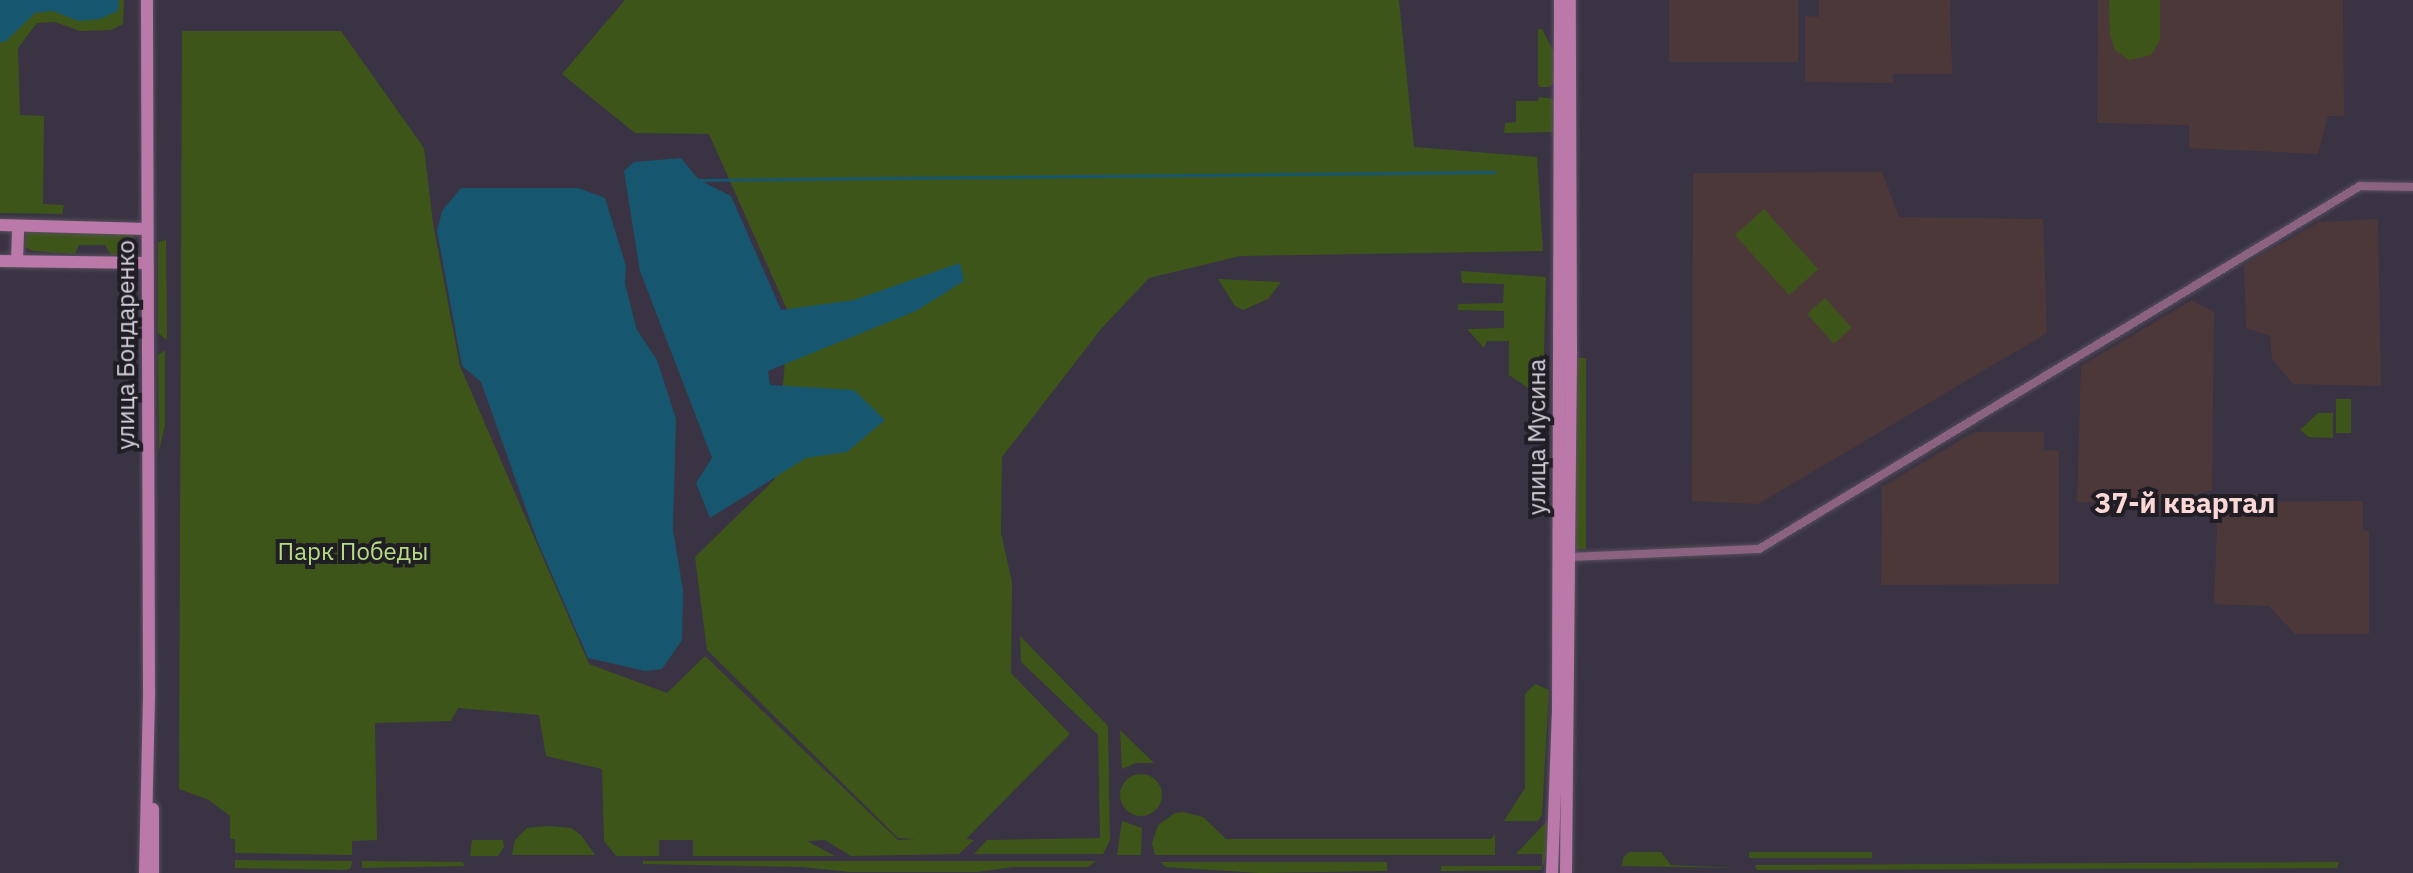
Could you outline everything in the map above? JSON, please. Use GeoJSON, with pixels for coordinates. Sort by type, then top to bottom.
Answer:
{"type":"FeatureCollection","features":[{"type":"Feature","properties":{"kind":"street","name":"улица Бондаренко"},"geometry":{"type":"LineString","coordinates":[[147,0],[149,690],[153,873]]}},
{"type":"Feature","properties":{"kind":"street","name":"улица Мусина"},"geometry":{"type":"LineString","coordinates":[[1560,0],[1566,873]]}},
{"type":"Feature","properties":{"kind":"street","name":"улица Мусина"},"geometry":{"type":"LineString","coordinates":[[1552,873],[1564,557],[1570,0]]}},
{"type":"Feature","properties":{"kind":"street"},"geometry":{"type":"LineString","coordinates":[[1564,557],[1759,549],[2360,186],[2413,187]]}},
{"type":"Feature","properties":{"kind":"street"},"geometry":{"type":"LineString","coordinates":[[0,225],[147,229]]}},
{"type":"Feature","properties":{"kind":"street"},"geometry":{"type":"LineString","coordinates":[[17,261],[18,226]]}},
{"type":"Feature","properties":{"kind":"street"},"geometry":{"type":"LineString","coordinates":[[0,261],[147,263]]}},
{"type":"Feature","properties":{"kind":"street","name":"улица Бондаренко"},"geometry":{"type":"LineString","coordinates":[[145,873],[149,690]]}},
{"type":"Feature","properties":{"kind":"shaded area"},"geometry":{"type":"Polygon","coordinates":[[[1669,0],[1798,0],[1798,62],[1669,62],[1669,0]]]}},
{"type":"Feature","properties":{"kind":"shaded area"},"geometry":{"type":"Polygon","coordinates":[[[1819,0],[1950,0],[1952,74],[1893,74],[1893,83],[1805,82],[1805,16],[1819,17],[1819,0]]]}},
{"type":"Feature","properties":{"kind":"shaded area"},"geometry":{"type":"Polygon","coordinates":[[[2098,0],[2343,0],[2344,116],[2328,116],[2318,154],[2189,148],[2189,125],[2097,123],[2098,0]]]}},
{"type":"Feature","properties":{"kind":"shaded area"},"geometry":{"type":"Polygon","coordinates":[[[1882,172],[1899,217],[2043,219],[2047,333],[1758,504],[1692,501],[1693,173],[1882,172]]]}},
{"type":"Feature","properties":{"kind":"shaded area"},"geometry":{"type":"Polygon","coordinates":[[[2378,219],[2381,386],[2293,384],[2272,359],[2270,336],[2246,328],[2244,265],[2319,222],[2378,219]]]}},
{"type":"Feature","properties":{"kind":"shaded area"},"geometry":{"type":"Polygon","coordinates":[[[2192,300],[2214,312],[2212,490],[2174,501],[2077,502],[2081,366],[2192,300]]]}},
{"type":"Feature","properties":{"kind":"shaded area"},"geometry":{"type":"Polygon","coordinates":[[[1974,432],[2044,432],[2044,450],[2059,451],[2059,584],[1881,585],[1882,487],[1974,432]]]}},
{"type":"Feature","properties":{"kind":"shaded area"},"geometry":{"type":"Polygon","coordinates":[[[2363,501],[2363,530],[2369,531],[2369,634],[2295,634],[2269,606],[2214,604],[2218,502],[2363,501]]]}},
{"type":"Feature","properties":{"kind":"green space"},"geometry":{"type":"Polygon","coordinates":[[[0,0],[124,0],[123,24],[111,30],[80,31],[55,22],[37,23],[18,48],[20,115],[44,116],[43,204],[64,205],[62,214],[0,213],[0,0]]]}},
{"type":"Feature","properties":{"kind":"green space","name":"Парк Победы"},"geometry":{"type":"Polygon","coordinates":[[[625,0],[1399,0],[1414,147],[1537,157],[1543,251],[1240,256],[1149,278],[1101,329],[1002,457],[1001,533],[1012,582],[1011,673],[1070,734],[966,839],[974,840],[959,854],[851,856],[825,840],[807,841],[835,856],[693,856],[693,840],[659,840],[659,856],[616,856],[604,841],[602,769],[546,756],[539,715],[458,708],[451,721],[375,723],[377,840],[352,841],[352,855],[235,853],[235,839],[230,839],[230,816],[209,800],[179,789],[182,31],[341,31],[424,148],[433,223],[460,366],[589,664],[667,693],[705,656],[898,840],[916,839],[898,838],[707,650],[695,557],[775,479],[789,314],[709,134],[635,133],[562,74],[625,0]]]}},
{"type":"Feature","properties":{"kind":"green space"},"geometry":{"type":"Polygon","coordinates":[[[2109,0],[2160,0],[2160,40],[2151,55],[2129,60],[2115,50],[2110,35],[2109,0]]]}},
{"type":"Feature","properties":{"kind":"green space"},"geometry":{"type":"Polygon","coordinates":[[[1538,29],[1542,29],[1556,56],[1556,80],[1549,87],[1538,84],[1538,29]]]}},
{"type":"Feature","properties":{"kind":"green space"},"geometry":{"type":"Polygon","coordinates":[[[1539,97],[1555,99],[1555,132],[1504,133],[1505,123],[1516,122],[1516,101],[1538,101],[1539,97]]]}},
{"type":"Feature","properties":{"kind":"green space"},"geometry":{"type":"Polygon","coordinates":[[[1764,209],[1818,269],[1789,295],[1735,235],[1764,209]]]}},
{"type":"Feature","properties":{"kind":"green space"},"geometry":{"type":"Polygon","coordinates":[[[27,230],[133,233],[133,248],[129,255],[111,255],[105,245],[79,245],[75,254],[33,251],[25,247],[27,230]]]}},
{"type":"Feature","properties":{"kind":"green space"},"geometry":{"type":"Polygon","coordinates":[[[166,240],[167,340],[158,333],[158,242],[166,240]]]}},
{"type":"Feature","properties":{"kind":"green space"},"geometry":{"type":"Polygon","coordinates":[[[124,265],[133,270],[137,340],[129,347],[124,312],[124,265]]]}},
{"type":"Feature","properties":{"kind":"green space"},"geometry":{"type":"Polygon","coordinates":[[[1461,271],[1546,277],[1543,389],[1531,390],[1509,375],[1509,341],[1487,341],[1484,348],[1467,329],[1504,328],[1504,311],[1458,310],[1458,304],[1503,303],[1504,284],[1462,283],[1461,271]]]}},
{"type":"Feature","properties":{"kind":"green space"},"geometry":{"type":"Polygon","coordinates":[[[1218,279],[1281,282],[1268,299],[1243,310],[1235,306],[1218,279]]]}},
{"type":"Feature","properties":{"kind":"green space"},"geometry":{"type":"Polygon","coordinates":[[[1825,298],[1852,328],[1834,344],[1807,314],[1825,298]]]}},
{"type":"Feature","properties":{"kind":"green space"},"geometry":{"type":"Polygon","coordinates":[[[165,350],[165,425],[159,451],[158,355],[165,350]]]}},
{"type":"Feature","properties":{"kind":"green space"},"geometry":{"type":"Polygon","coordinates":[[[1576,358],[1586,358],[1586,549],[1576,549],[1576,358]]]}},
{"type":"Feature","properties":{"kind":"green space"},"geometry":{"type":"Polygon","coordinates":[[[2336,399],[2351,399],[2351,433],[2336,433],[2336,399]]]}},
{"type":"Feature","properties":{"kind":"green space"},"geometry":{"type":"Polygon","coordinates":[[[2318,413],[2333,413],[2333,438],[2309,437],[2300,430],[2318,413]]]}},
{"type":"Feature","properties":{"kind":"green space"},"geometry":{"type":"Polygon","coordinates":[[[1020,636],[1108,726],[1110,840],[1103,854],[974,854],[987,840],[1100,838],[1098,735],[1021,662],[1020,636]]]}},
{"type":"Feature","properties":{"kind":"green space"},"geometry":{"type":"Polygon","coordinates":[[[1535,684],[1549,690],[1542,815],[1538,821],[1504,821],[1525,788],[1525,694],[1535,684]]]}},
{"type":"Feature","properties":{"kind":"green space"},"geometry":{"type":"Polygon","coordinates":[[[1120,730],[1154,763],[1136,763],[1122,769],[1120,730]]]}},
{"type":"Feature","properties":{"kind":"green space"},"geometry":{"type":"Polygon","coordinates":[[[1141,774],[1156,780],[1162,795],[1156,810],[1141,816],[1126,810],[1120,795],[1126,780],[1141,774]]]}},
{"type":"Feature","properties":{"kind":"green space"},"geometry":{"type":"Polygon","coordinates":[[[1175,813],[1203,817],[1226,839],[1491,839],[1495,834],[1495,855],[1155,855],[1152,843],[1158,825],[1175,813]]]}},
{"type":"Feature","properties":{"kind":"green space"},"geometry":{"type":"Polygon","coordinates":[[[1122,821],[1142,828],[1141,855],[1117,855],[1122,821]]]}},
{"type":"Feature","properties":{"kind":"green space"},"geometry":{"type":"Polygon","coordinates":[[[1547,821],[1546,856],[1541,870],[1441,871],[1441,866],[1542,866],[1542,854],[1516,854],[1547,821]]]}},
{"type":"Feature","properties":{"kind":"green space"},"geometry":{"type":"Polygon","coordinates":[[[527,828],[571,828],[581,835],[595,855],[512,855],[515,840],[527,828]]]}},
{"type":"Feature","properties":{"kind":"green space"},"geometry":{"type":"Polygon","coordinates":[[[472,840],[503,840],[504,847],[498,856],[470,856],[472,840]]]}},
{"type":"Feature","properties":{"kind":"green space"},"geometry":{"type":"Polygon","coordinates":[[[1629,852],[1661,852],[1671,865],[1740,868],[1622,866],[1623,858],[1629,852]]]}},
{"type":"Feature","properties":{"kind":"green space"},"geometry":{"type":"Polygon","coordinates":[[[1749,852],[1872,852],[1872,858],[1749,858],[1749,852]]]}},
{"type":"Feature","properties":{"kind":"green space"},"geometry":{"type":"Polygon","coordinates":[[[235,860],[352,861],[351,868],[346,870],[235,868],[235,860]]]}},
{"type":"Feature","properties":{"kind":"green space"},"geometry":{"type":"Polygon","coordinates":[[[362,861],[463,862],[464,866],[362,868],[362,861]]]}},
{"type":"Feature","properties":{"kind":"green space"},"geometry":{"type":"Polygon","coordinates":[[[643,861],[1096,861],[1088,867],[1013,867],[977,872],[849,872],[802,867],[643,864],[643,861]]]}},
{"type":"Feature","properties":{"kind":"green space"},"geometry":{"type":"Polygon","coordinates":[[[1160,862],[1387,862],[1387,871],[1260,873],[1166,867],[1160,862]]]}},
{"type":"Feature","properties":{"kind":"green space"},"geometry":{"type":"Polygon","coordinates":[[[2339,862],[2337,868],[1755,868],[1756,865],[2339,862]]]}},
{"type":"Feature","properties":{"kind":"water"},"geometry":{"type":"Polygon","coordinates":[[[0,0],[119,0],[118,11],[100,19],[78,21],[53,11],[35,13],[5,42],[0,42],[0,0]]]}},
{"type":"Feature","properties":{"kind":"water"},"geometry":{"type":"Polygon","coordinates":[[[681,158],[699,180],[731,196],[781,310],[854,300],[960,263],[964,281],[916,311],[768,371],[770,385],[854,390],[885,420],[847,452],[806,458],[710,518],[696,483],[712,458],[640,271],[624,171],[634,162],[681,158]]]}},
{"type":"Feature","properties":{"kind":"water"},"geometry":{"type":"Polygon","coordinates":[[[461,188],[578,188],[605,198],[626,266],[625,284],[637,330],[657,360],[676,419],[673,530],[683,590],[682,640],[662,669],[645,671],[588,658],[537,540],[481,382],[462,366],[437,231],[442,211],[461,188]]]}},
{"type":"Feature","properties":{"kind":"waterway"},"geometry":{"type":"LineString","coordinates":[[699,180],[1494,172]]}},
{"type":"Feature","properties":{"kind":"district","name":"37-й квартал"},"geometry":{"type":"Point","coordinates":[2185,503]}}]}
